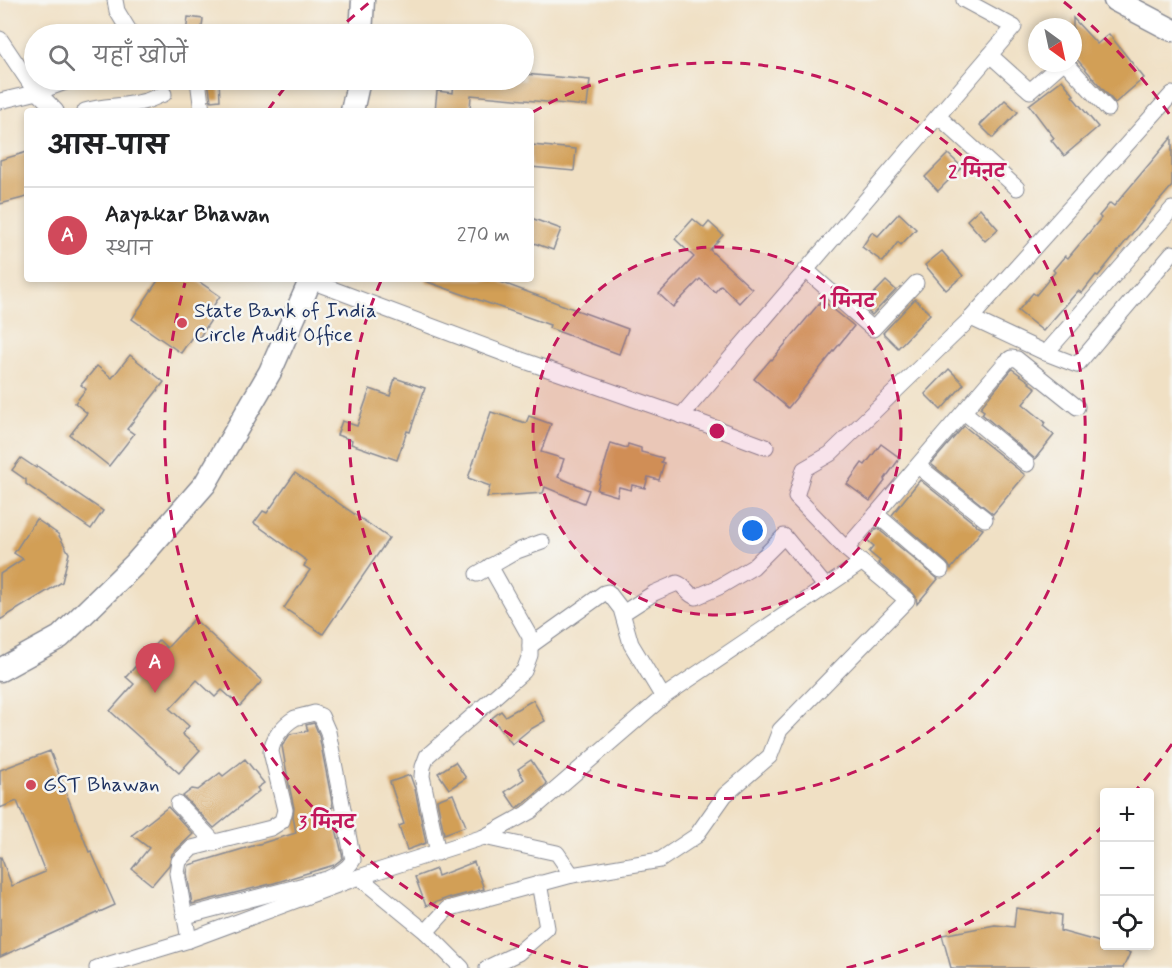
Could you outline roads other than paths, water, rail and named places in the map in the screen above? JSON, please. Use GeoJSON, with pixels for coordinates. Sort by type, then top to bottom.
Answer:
{"type":"FeatureCollection","features":[{"type":"Feature","properties":{"kind":"street"},"geometry":{"type":"LineString","coordinates":[[115,0],[117,11],[125,24]]}},
{"type":"Feature","properties":{"kind":"street"},"geometry":{"type":"LineString","coordinates":[[362,24],[363,0]]}},
{"type":"Feature","properties":{"kind":"street"},"geometry":{"type":"LineString","coordinates":[[681,416],[1014,27],[964,0]]}},
{"type":"Feature","properties":{"kind":"street"},"geometry":{"type":"LineString","coordinates":[[1116,0],[1172,30]]}},
{"type":"Feature","properties":{"kind":"street"},"geometry":{"type":"LineString","coordinates":[[0,39],[24,75]]}},
{"type":"Feature","properties":{"kind":"street"},"geometry":{"type":"LineString","coordinates":[[990,55],[1030,91],[1053,72]]}},
{"type":"Feature","properties":{"kind":"street"},"geometry":{"type":"LineString","coordinates":[[1073,72],[1108,109]]}},
{"type":"Feature","properties":{"kind":"street"},"geometry":{"type":"LineString","coordinates":[[0,101],[44,90]]}},
{"type":"Feature","properties":{"kind":"street"},"geometry":{"type":"LineString","coordinates":[[199,90],[202,108]]}},
{"type":"Feature","properties":{"kind":"street"},"geometry":{"type":"LineString","coordinates":[[353,108],[357,90]]}},
{"type":"Feature","properties":{"kind":"street"},"geometry":{"type":"LineString","coordinates":[[38,92],[53,108]]}},
{"type":"Feature","properties":{"kind":"street"},"geometry":{"type":"LineString","coordinates":[[96,108],[140,103],[164,93]]}},
{"type":"Feature","properties":{"kind":"street"},"geometry":{"type":"LineString","coordinates":[[426,932],[447,909],[572,875],[660,860],[696,836],[725,795],[770,756],[780,730],[907,600],[861,563],[796,497],[804,469],[830,454],[971,318],[1172,94]]}},
{"type":"Feature","properties":{"kind":"street"},"geometry":{"type":"LineString","coordinates":[[938,116],[1017,188]]}},
{"type":"Feature","properties":{"kind":"street"},"geometry":{"type":"LineString","coordinates":[[1046,354],[1172,209]]}},
{"type":"Feature","properties":{"kind":"street"},"geometry":{"type":"LineString","coordinates":[[971,318],[1046,354],[1077,365],[1172,253]]}},
{"type":"Feature","properties":{"kind":"street"},"geometry":{"type":"LineString","coordinates":[[806,270],[873,329],[916,283]]}},
{"type":"Feature","properties":{"kind":"street"},"geometry":{"type":"LineString","coordinates":[[0,670],[60,637],[135,564],[205,484],[270,372],[310,282]]}},
{"type":"Feature","properties":{"kind":"street"},"geometry":{"type":"LineString","coordinates":[[316,282],[516,358],[766,447]]}},
{"type":"Feature","properties":{"kind":"street"},"geometry":{"type":"LineString","coordinates":[[846,549],[1011,358],[1017,359],[1077,407]]}},
{"type":"Feature","properties":{"kind":"street"},"geometry":{"type":"LineString","coordinates":[[964,412],[1027,464]]}},
{"type":"Feature","properties":{"kind":"street"},"geometry":{"type":"LineString","coordinates":[[918,466],[985,519]]}},
{"type":"Feature","properties":{"kind":"street"},"geometry":{"type":"LineString","coordinates":[[876,514],[941,570]]}},
{"type":"Feature","properties":{"kind":"street"},"geometry":{"type":"LineString","coordinates":[[623,613],[654,593],[677,583],[681,584],[690,595],[696,597],[719,588],[753,567],[784,536],[826,587]]}},
{"type":"Feature","properties":{"kind":"street"},"geometry":{"type":"LineString","coordinates":[[438,853],[422,776],[427,756],[524,671],[531,655],[530,637],[520,618],[483,570],[517,551],[542,542]]}},
{"type":"Feature","properties":{"kind":"street"},"geometry":{"type":"LineString","coordinates":[[97,968],[189,940],[359,877],[484,837],[531,811],[663,697],[861,563]]}},
{"type":"Feature","properties":{"kind":"street"},"geometry":{"type":"LineString","coordinates":[[530,646],[608,592],[623,613],[631,644],[663,697]]}},
{"type":"Feature","properties":{"kind":"street"},"geometry":{"type":"LineString","coordinates":[[186,916],[327,879],[348,867],[353,860],[328,732],[321,716],[314,713],[295,718],[280,731],[272,744],[271,753],[285,810],[282,822],[271,828],[192,848],[179,861],[177,873],[189,940]]}},
{"type":"Feature","properties":{"kind":"street"},"geometry":{"type":"LineString","coordinates":[[178,804],[215,843]]}},
{"type":"Feature","properties":{"kind":"street"},"geometry":{"type":"LineString","coordinates":[[484,837],[557,853],[572,875]]}},
{"type":"Feature","properties":{"kind":"street"},"geometry":{"type":"LineString","coordinates":[[359,877],[426,932],[462,968]]}},
{"type":"Feature","properties":{"kind":"street"},"geometry":{"type":"LineString","coordinates":[[487,968],[518,953],[548,928],[539,883]]}},
{"type":"Feature","properties":{"kind":"place","name":"State Bank of India Circle Audit Office"},"geometry":{"type":"Point","coordinates":[182,323]}},
{"type":"Feature","properties":{"kind":"place","name":"Aayakar Bhawan"},"geometry":{"type":"Point","coordinates":[155,693]}},
{"type":"Feature","properties":{"kind":"place","name":"GST Bhawan"},"geometry":{"type":"Point","coordinates":[31,785]}}]}
